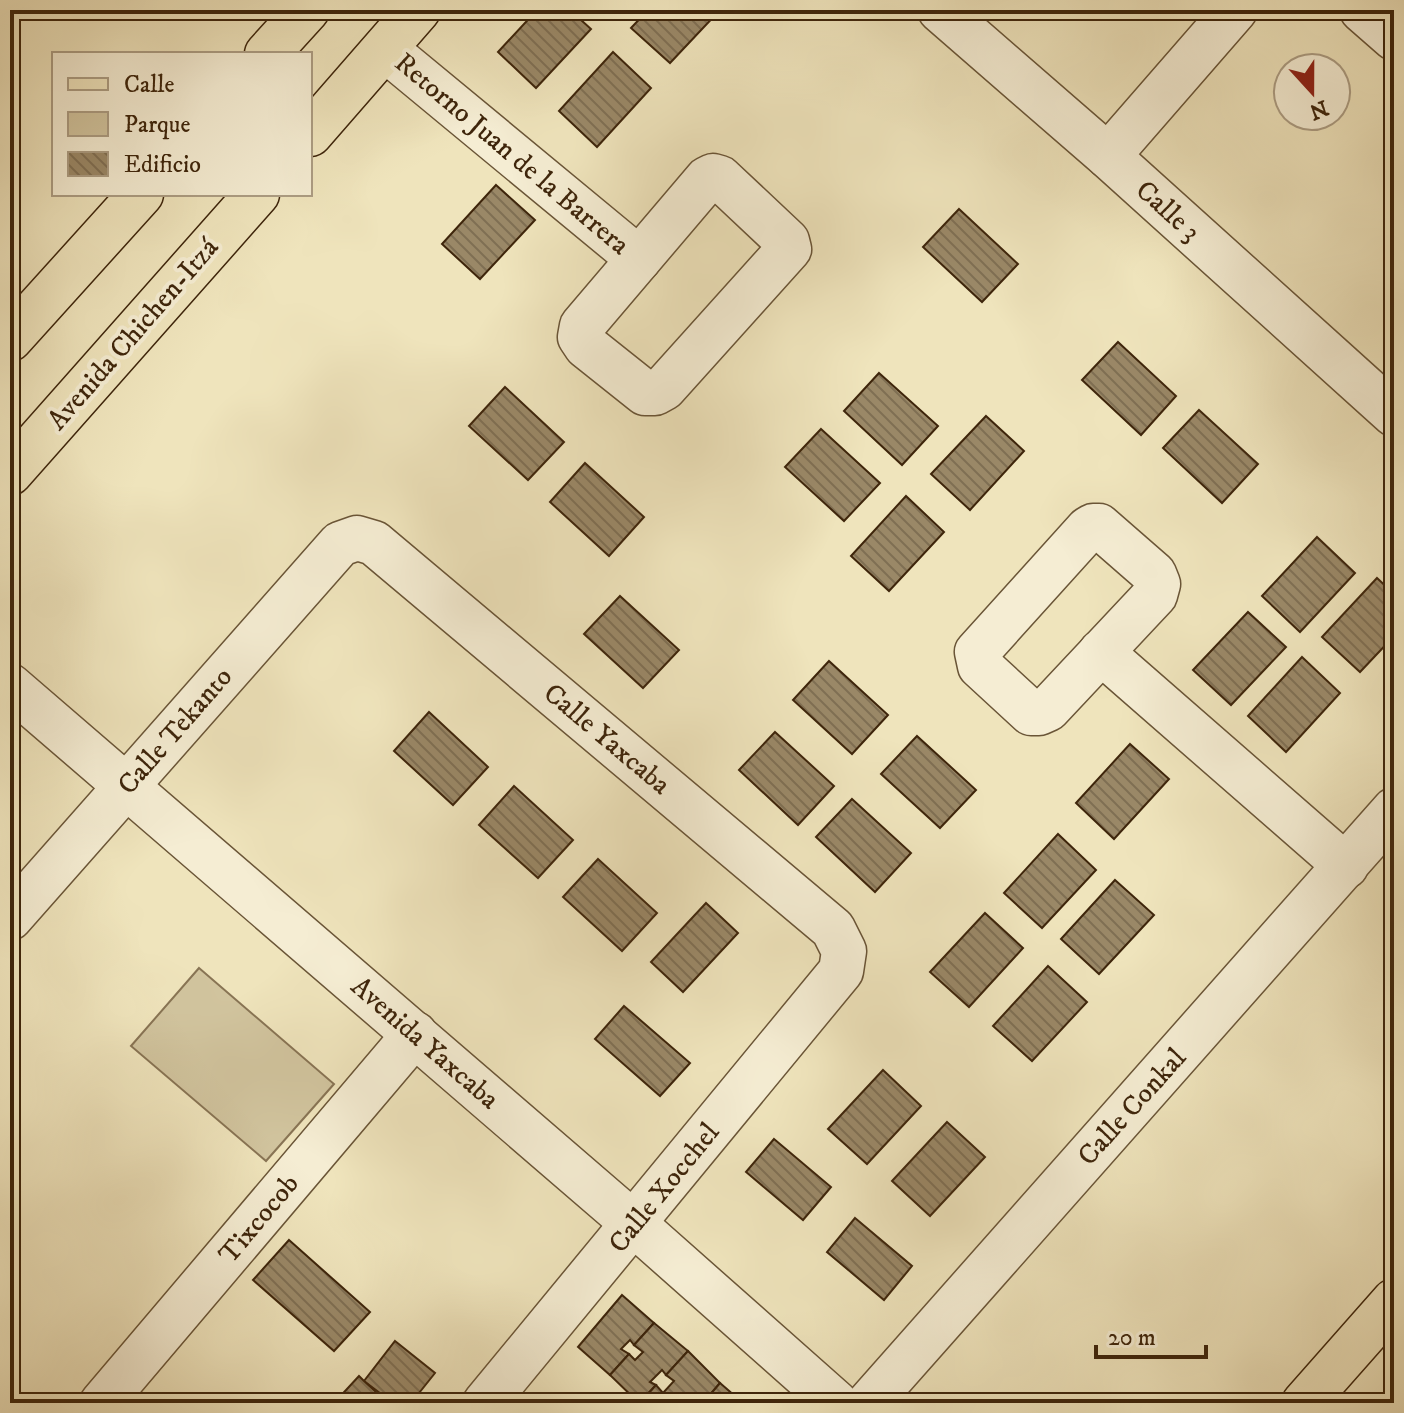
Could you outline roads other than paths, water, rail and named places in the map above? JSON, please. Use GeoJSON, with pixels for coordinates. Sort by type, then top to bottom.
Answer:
{"type":"FeatureCollection","features":[{"type":"Feature","properties":{"kind":"main road"},"geometry":{"type":"LineString","coordinates":[[269,52],[307,10]]}},
{"type":"Feature","properties":{"kind":"main road"},"geometry":{"type":"LineString","coordinates":[[312,132],[418,10]]}},
{"type":"Feature","properties":{"kind":"main road"},"geometry":{"type":"LineString","coordinates":[[10,339],[139,196]]}},
{"type":"Feature","properties":{"kind":"main road","name":"Avenida Chichen-Itzá"},"geometry":{"type":"LineString","coordinates":[[10,473],[255,196]]}},
{"type":"Feature","properties":{"kind":"main road"},"geometry":{"type":"LineString","coordinates":[[1304,1403],[1394,1301]]}},
{"type":"Feature","properties":{"kind":"street","name":"Calle 3"},"geometry":{"type":"LineString","coordinates":[[940,10],[1108,156],[1394,414]]}},
{"type":"Feature","properties":{"kind":"street"},"geometry":{"type":"LineString","coordinates":[[1108,156],[1235,10]]}},
{"type":"Feature","properties":{"kind":"street"},"geometry":{"type":"LineString","coordinates":[[1362,10],[1394,38]]}},
{"type":"Feature","properties":{"kind":"street","name":"Retorno Juan de la Barrera"},"geometry":{"type":"LineString","coordinates":[[385,49],[639,259]]}},
{"type":"Feature","properties":{"kind":"street","name":"Retorno Juan de la Barrera"},"geometry":{"type":"LineString","coordinates":[[713,176],[720,178],[787,241],[789,249],[664,388],[655,393],[645,393],[586,346],[580,337],[582,326],[639,259],[707,179],[713,176]]}},
{"type":"Feature","properties":{"kind":"street","name":"Calle Yaxcaba"},"geometry":{"type":"LineString","coordinates":[[340,544],[357,538],[374,543],[833,929],[844,951],[841,971]]}},
{"type":"Feature","properties":{"kind":"street","name":"Calle Tekanto"},"geometry":{"type":"LineString","coordinates":[[10,918],[340,544]]}},
{"type":"Feature","properties":{"kind":"street"},"geometry":{"type":"LineString","coordinates":[[1101,652],[1346,866]]}},
{"type":"Feature","properties":{"kind":"street","name":"Avenida Yaxcaba"},"geometry":{"type":"LineString","coordinates":[[10,686],[634,1224],[836,1403]]}},
{"type":"Feature","properties":{"kind":"street","name":"Calle Conkal"},"geometry":{"type":"LineString","coordinates":[[869,1403],[1394,810]]}},
{"type":"Feature","properties":{"kind":"street","name":"Calle Xocchel"},"geometry":{"type":"LineString","coordinates":[[485,1403],[841,971]]}},
{"type":"Feature","properties":{"kind":"street","name":"Tixcocob"},"geometry":{"type":"LineString","coordinates":[[102,1403],[415,1034]]}}]}
